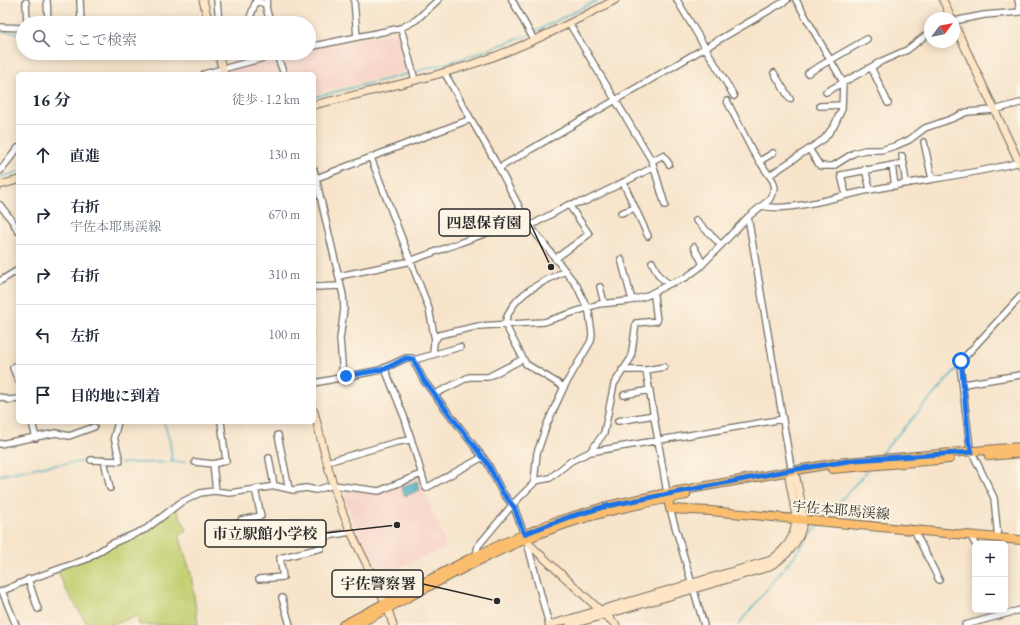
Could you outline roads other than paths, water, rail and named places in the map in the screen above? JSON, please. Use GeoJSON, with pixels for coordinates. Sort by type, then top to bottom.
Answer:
{"type":"FeatureCollection","features":[{"type":"Feature","properties":{"kind":"main road"},"geometry":{"type":"LineString","coordinates":[[792,472],[973,454],[1020,447]]}},
{"type":"Feature","properties":{"kind":"main road"},"geometry":{"type":"LineString","coordinates":[[343,625],[387,606],[526,538],[582,513],[855,460],[1020,453]]}},
{"type":"Feature","properties":{"kind":"main road"},"geometry":{"type":"LineString","coordinates":[[667,496],[670,509]]}},
{"type":"Feature","properties":{"kind":"main road","name":"宇佐本耶馬渓線"},"geometry":{"type":"LineString","coordinates":[[670,509],[710,511],[1020,540]]}},
{"type":"Feature","properties":{"kind":"main road"},"geometry":{"type":"LineString","coordinates":[[356,625],[476,556],[526,538]]}},
{"type":"Feature","properties":{"kind":"street"},"geometry":{"type":"LineString","coordinates":[[47,0],[48,16]]}},
{"type":"Feature","properties":{"kind":"street"},"geometry":{"type":"LineString","coordinates":[[80,0],[81,16]]}},
{"type":"Feature","properties":{"kind":"street"},"geometry":{"type":"LineString","coordinates":[[203,0],[207,16]]}},
{"type":"Feature","properties":{"kind":"street"},"geometry":{"type":"LineString","coordinates":[[217,0],[218,16]]}},
{"type":"Feature","properties":{"kind":"street"},"geometry":{"type":"LineString","coordinates":[[354,0],[357,37]]}},
{"type":"Feature","properties":{"kind":"street"},"geometry":{"type":"LineString","coordinates":[[316,46],[401,28],[416,20],[438,0]]}},
{"type":"Feature","properties":{"kind":"street"},"geometry":{"type":"LineString","coordinates":[[512,0],[532,35]]}},
{"type":"Feature","properties":{"kind":"street"},"geometry":{"type":"LineString","coordinates":[[316,105],[480,62],[532,35],[569,23],[615,0]]}},
{"type":"Feature","properties":{"kind":"street"},"geometry":{"type":"LineString","coordinates":[[677,0],[734,96]]}},
{"type":"Feature","properties":{"kind":"street"},"geometry":{"type":"LineString","coordinates":[[499,168],[787,0]]}},
{"type":"Feature","properties":{"kind":"street"},"geometry":{"type":"LineString","coordinates":[[770,175],[823,140],[832,129],[840,115],[842,105],[843,82],[796,0]]}},
{"type":"Feature","properties":{"kind":"street"},"geometry":{"type":"LineString","coordinates":[[943,0],[948,12]]}},
{"type":"Feature","properties":{"kind":"street"},"geometry":{"type":"LineString","coordinates":[[960,20],[984,15],[1020,11],[1018,0]]}},
{"type":"Feature","properties":{"kind":"street"},"geometry":{"type":"LineString","coordinates":[[251,16],[257,1],[266,2],[269,16]]}},
{"type":"Feature","properties":{"kind":"street"},"geometry":{"type":"LineString","coordinates":[[26,2],[27,16]]}},
{"type":"Feature","properties":{"kind":"street"},"geometry":{"type":"LineString","coordinates":[[569,23],[653,164],[665,205]]}},
{"type":"Feature","properties":{"kind":"street"},"geometry":{"type":"LineString","coordinates":[[0,27],[16,28]]}},
{"type":"Feature","properties":{"kind":"street"},"geometry":{"type":"LineString","coordinates":[[401,28],[415,80]]}},
{"type":"Feature","properties":{"kind":"street"},"geometry":{"type":"LineString","coordinates":[[826,92],[871,67],[907,50],[924,37]]}},
{"type":"Feature","properties":{"kind":"street"},"geometry":{"type":"LineString","coordinates":[[762,206],[779,207],[822,201],[870,189],[961,175],[1020,163],[960,37]]}},
{"type":"Feature","properties":{"kind":"street"},"geometry":{"type":"LineString","coordinates":[[808,73],[867,39]]}},
{"type":"Feature","properties":{"kind":"street"},"geometry":{"type":"LineString","coordinates":[[220,60],[224,72],[258,60]]}},
{"type":"Feature","properties":{"kind":"street"},"geometry":{"type":"LineString","coordinates":[[280,60],[283,72]]}},
{"type":"Feature","properties":{"kind":"street"},"geometry":{"type":"LineString","coordinates":[[871,67],[888,103]]}},
{"type":"Feature","properties":{"kind":"street"},"geometry":{"type":"LineString","coordinates":[[444,72],[499,168],[525,219],[574,282],[588,308],[592,334],[590,341],[564,387],[544,431],[538,453],[534,481],[478,546],[476,556]]}},
{"type":"Feature","properties":{"kind":"street"},"geometry":{"type":"LineString","coordinates":[[774,73],[790,100]]}},
{"type":"Feature","properties":{"kind":"street"},"geometry":{"type":"LineString","coordinates":[[435,340],[439,335],[465,328],[544,322],[604,303],[632,300],[652,293],[668,284],[688,276],[703,264],[748,217],[768,200],[775,190],[770,175],[760,161],[727,101]]}},
{"type":"Feature","properties":{"kind":"street"},"geometry":{"type":"LineString","coordinates":[[809,149],[820,166],[833,166],[854,153],[869,150],[885,150],[899,145],[925,128],[963,113],[974,110],[994,110],[1020,103]]}},
{"type":"Feature","properties":{"kind":"street"},"geometry":{"type":"LineString","coordinates":[[820,106],[842,105]]}},
{"type":"Feature","properties":{"kind":"street"},"geometry":{"type":"LineString","coordinates":[[316,179],[471,119]]}},
{"type":"Feature","properties":{"kind":"street"},"geometry":{"type":"LineString","coordinates":[[924,142],[932,179]]}},
{"type":"Feature","properties":{"kind":"street"},"geometry":{"type":"LineString","coordinates":[[0,171],[16,151]]}},
{"type":"Feature","properties":{"kind":"street"},"geometry":{"type":"LineString","coordinates":[[760,161],[773,153]]}},
{"type":"Feature","properties":{"kind":"street"},"geometry":{"type":"LineString","coordinates":[[530,226],[570,205],[586,201],[623,182],[653,164],[663,155],[669,164]]}},
{"type":"Feature","properties":{"kind":"street"},"geometry":{"type":"LineString","coordinates":[[902,156],[906,184]]}},
{"type":"Feature","properties":{"kind":"street"},"geometry":{"type":"LineString","coordinates":[[371,158],[429,308],[435,340],[433,354]]}},
{"type":"Feature","properties":{"kind":"street"},"geometry":{"type":"LineString","coordinates":[[846,195],[841,175],[865,169],[904,163]]}},
{"type":"Feature","properties":{"kind":"street"},"geometry":{"type":"LineString","coordinates":[[892,165],[895,186]]}},
{"type":"Feature","properties":{"kind":"street"},"geometry":{"type":"LineString","coordinates":[[865,169],[870,189]]}},
{"type":"Feature","properties":{"kind":"street"},"geometry":{"type":"LineString","coordinates":[[0,184],[16,180]]}},
{"type":"Feature","properties":{"kind":"street"},"geometry":{"type":"LineString","coordinates":[[623,182],[648,236]]}},
{"type":"Feature","properties":{"kind":"street"},"geometry":{"type":"LineString","coordinates":[[316,183],[341,286],[344,309],[340,339],[343,376]]}},
{"type":"Feature","properties":{"kind":"street"},"geometry":{"type":"LineString","coordinates":[[0,205],[16,226]]}},
{"type":"Feature","properties":{"kind":"street"},"geometry":{"type":"LineString","coordinates":[[555,259],[589,234],[570,205]]}},
{"type":"Feature","properties":{"kind":"street"},"geometry":{"type":"LineString","coordinates":[[621,213],[635,208]]}},
{"type":"Feature","properties":{"kind":"street"},"geometry":{"type":"LineString","coordinates":[[414,360],[423,379],[483,457],[502,492],[513,504],[526,538],[549,625],[602,613],[693,586],[771,560],[779,554],[792,537],[800,520],[789,478],[792,472],[748,217]]}},
{"type":"Feature","properties":{"kind":"street"},"geometry":{"type":"LineString","coordinates":[[339,276],[411,261],[525,219]]}},
{"type":"Feature","properties":{"kind":"street"},"geometry":{"type":"LineString","coordinates":[[696,220],[721,245]]}},
{"type":"Feature","properties":{"kind":"street"},"geometry":{"type":"LineString","coordinates":[[694,247],[703,264]]}},
{"type":"Feature","properties":{"kind":"street"},"geometry":{"type":"LineString","coordinates":[[621,259],[632,300]]}},
{"type":"Feature","properties":{"kind":"street"},"geometry":{"type":"LineString","coordinates":[[652,262],[659,276],[668,284]]}},
{"type":"Feature","properties":{"kind":"street"},"geometry":{"type":"LineString","coordinates":[[0,281],[16,271]]}},
{"type":"Feature","properties":{"kind":"street"},"geometry":{"type":"LineString","coordinates":[[505,324],[509,314],[523,293],[565,271]]}},
{"type":"Feature","properties":{"kind":"street"},"geometry":{"type":"LineString","coordinates":[[316,287],[341,286]]}},
{"type":"Feature","properties":{"kind":"street"},"geometry":{"type":"LineString","coordinates":[[600,287],[604,303]]}},
{"type":"Feature","properties":{"kind":"street"},"geometry":{"type":"LineString","coordinates":[[590,452],[604,432],[614,384],[631,358],[636,323],[657,321],[654,296],[652,293]]}},
{"type":"Feature","properties":{"kind":"street"},"geometry":{"type":"LineString","coordinates":[[998,538],[994,498],[969,443],[961,361],[1020,297]]}},
{"type":"Feature","properties":{"kind":"street"},"geometry":{"type":"LineString","coordinates":[[505,324],[529,367],[564,387]]}},
{"type":"Feature","properties":{"kind":"street"},"geometry":{"type":"LineString","coordinates":[[316,383],[343,376],[385,369],[406,358],[414,360],[460,347]]}},
{"type":"Feature","properties":{"kind":"street"},"geometry":{"type":"LineString","coordinates":[[435,394],[468,377],[488,377],[524,359]]}},
{"type":"Feature","properties":{"kind":"street"},"geometry":{"type":"LineString","coordinates":[[16,365],[12,368],[16,376]]}},
{"type":"Feature","properties":{"kind":"street"},"geometry":{"type":"LineString","coordinates":[[622,370],[664,368]]}},
{"type":"Feature","properties":{"kind":"street"},"geometry":{"type":"LineString","coordinates":[[385,369],[403,412],[410,440],[426,488],[483,457]]}},
{"type":"Feature","properties":{"kind":"street"},"geometry":{"type":"LineString","coordinates":[[646,370],[659,440],[667,496]]}},
{"type":"Feature","properties":{"kind":"street"},"geometry":{"type":"LineString","coordinates":[[964,384],[1020,375]]}},
{"type":"Feature","properties":{"kind":"street"},"geometry":{"type":"LineString","coordinates":[[624,395],[650,390]]}},
{"type":"Feature","properties":{"kind":"street"},"geometry":{"type":"LineString","coordinates":[[0,397],[10,400],[16,399]]}},
{"type":"Feature","properties":{"kind":"street"},"geometry":{"type":"LineString","coordinates":[[618,421],[654,415]]}},
{"type":"Feature","properties":{"kind":"street"},"geometry":{"type":"LineString","coordinates":[[316,419],[333,485],[350,532],[387,606],[393,625]]}},
{"type":"Feature","properties":{"kind":"street"},"geometry":{"type":"LineString","coordinates":[[534,481],[550,478],[571,461],[590,452],[783,419]]}},
{"type":"Feature","properties":{"kind":"street"},"geometry":{"type":"LineString","coordinates":[[32,424],[36,438]]}},
{"type":"Feature","properties":{"kind":"street"},"geometry":{"type":"LineString","coordinates":[[91,460],[120,461],[114,437],[117,424]]}},
{"type":"Feature","properties":{"kind":"street"},"geometry":{"type":"LineString","coordinates":[[195,462],[214,464],[226,461],[221,424]]}},
{"type":"Feature","properties":{"kind":"street"},"geometry":{"type":"LineString","coordinates":[[0,444],[58,433],[69,436],[94,427]]}},
{"type":"Feature","properties":{"kind":"street"},"geometry":{"type":"LineString","coordinates":[[278,435],[289,489]]}},
{"type":"Feature","properties":{"kind":"street"},"geometry":{"type":"LineString","coordinates":[[327,462],[397,442],[410,440]]}},
{"type":"Feature","properties":{"kind":"street"},"geometry":{"type":"LineString","coordinates":[[269,458],[274,486]]}},
{"type":"Feature","properties":{"kind":"street"},"geometry":{"type":"LineString","coordinates":[[104,460],[110,488]]}},
{"type":"Feature","properties":{"kind":"street"},"geometry":{"type":"LineString","coordinates":[[214,464],[216,491]]}},
{"type":"Feature","properties":{"kind":"street"},"geometry":{"type":"LineString","coordinates":[[16,625],[1,592],[28,579],[83,562],[111,544],[146,529],[180,503],[196,494],[216,491],[230,493],[274,486],[289,489],[306,488],[316,490],[333,485],[379,491],[421,474]]}},
{"type":"Feature","properties":{"kind":"street"},"geometry":{"type":"LineString","coordinates":[[242,532],[241,520],[261,516],[256,489]]}},
{"type":"Feature","properties":{"kind":"street"},"geometry":{"type":"LineString","coordinates":[[670,509],[704,625]]}},
{"type":"Feature","properties":{"kind":"street"},"geometry":{"type":"LineString","coordinates":[[914,530],[939,580]]}},
{"type":"Feature","properties":{"kind":"street"},"geometry":{"type":"LineString","coordinates":[[259,579],[283,577],[280,558],[321,548],[318,538],[350,532]]}},
{"type":"Feature","properties":{"kind":"street"},"geometry":{"type":"LineString","coordinates":[[971,536],[974,541]]}},
{"type":"Feature","properties":{"kind":"street"},"geometry":{"type":"LineString","coordinates":[[526,538],[616,625]]}},
{"type":"Feature","properties":{"kind":"street"},"geometry":{"type":"LineString","coordinates":[[28,579],[38,609]]}},
{"type":"Feature","properties":{"kind":"street"},"geometry":{"type":"LineString","coordinates":[[282,598],[290,625]]}},
{"type":"Feature","properties":{"kind":"street"},"geometry":{"type":"LineString","coordinates":[[965,625],[1020,610]]}},
{"type":"Feature","properties":{"kind":"street"},"geometry":{"type":"LineString","coordinates":[[570,625],[602,613]]}},
{"type":"Feature","properties":{"kind":"water"},"geometry":{"type":"Polygon","coordinates":[[[417,481],[420,490],[405,496],[401,487],[417,481]]]}},
{"type":"Feature","properties":{"kind":"waterway"},"geometry":{"type":"LineString","coordinates":[[532,33],[598,0]]}},
{"type":"Feature","properties":{"kind":"waterway"},"geometry":{"type":"LineString","coordinates":[[255,16],[259,4]]}},
{"type":"Feature","properties":{"kind":"waterway"},"geometry":{"type":"LineString","coordinates":[[0,32],[16,33]]}},
{"type":"Feature","properties":{"kind":"waterway"},"geometry":{"type":"LineString","coordinates":[[415,72],[467,57],[529,35]]}},
{"type":"Feature","properties":{"kind":"waterway"},"geometry":{"type":"LineString","coordinates":[[215,60],[216,68]]}},
{"type":"Feature","properties":{"kind":"waterway"},"geometry":{"type":"LineString","coordinates":[[316,97],[411,73]]}},
{"type":"Feature","properties":{"kind":"waterway"},"geometry":{"type":"LineString","coordinates":[[0,177],[16,173]]}},
{"type":"Feature","properties":{"kind":"waterway"},"geometry":{"type":"LineString","coordinates":[[879,456],[959,366]]}},
{"type":"Feature","properties":{"kind":"waterway"},"geometry":{"type":"LineString","coordinates":[[165,424],[170,442],[172,461]]}},
{"type":"Feature","properties":{"kind":"waterway"},"geometry":{"type":"LineString","coordinates":[[0,475],[45,466],[89,461]]}},
{"type":"Feature","properties":{"kind":"waterway"},"geometry":{"type":"LineString","coordinates":[[121,463],[186,462]]}},
{"type":"Feature","properties":{"kind":"waterway"},"geometry":{"type":"LineString","coordinates":[[824,519],[868,470]]}},
{"type":"Feature","properties":{"kind":"waterway"},"geometry":{"type":"LineString","coordinates":[[738,625],[819,525]]}},
{"type":"Feature","properties":{"kind":"place","name":"四恩保育園"},"geometry":{"type":"Point","coordinates":[551,267]}},
{"type":"Feature","properties":{"kind":"place","name":"市立駅館小学校"},"geometry":{"type":"Point","coordinates":[397,525]}},
{"type":"Feature","properties":{"kind":"place","name":"宇佐警察署"},"geometry":{"type":"Point","coordinates":[497,601]}}]}
